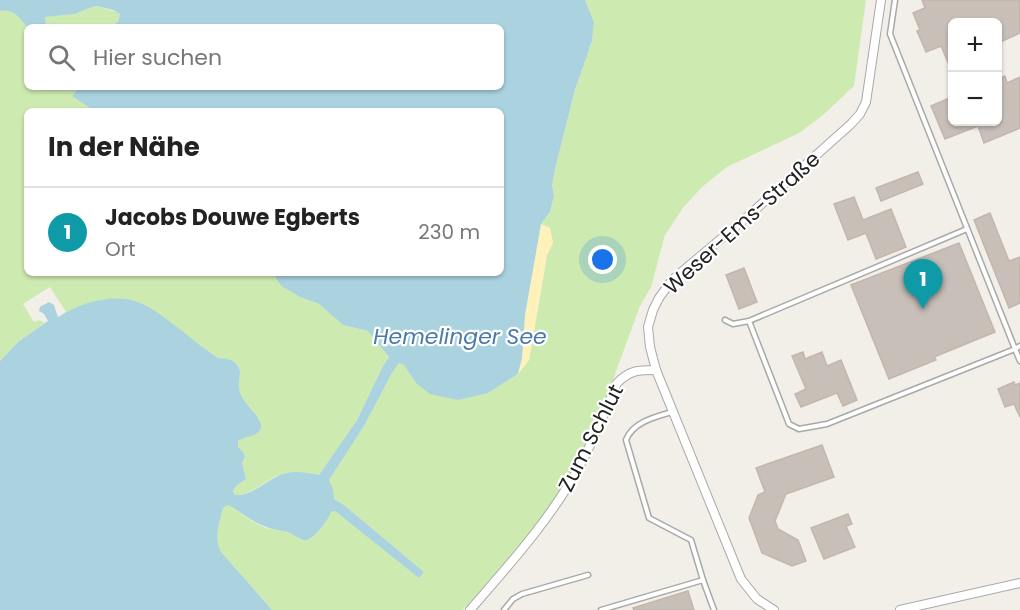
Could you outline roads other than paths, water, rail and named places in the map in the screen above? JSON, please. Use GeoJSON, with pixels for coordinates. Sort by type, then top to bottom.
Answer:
{"type":"FeatureCollection","features":[{"type":"Feature","properties":{"kind":"street","name":"Weser-Ems-Straße"},"geometry":{"type":"LineString","coordinates":[[774,610],[757,599],[741,579],[656,370],[648,327],[659,298],[672,280],[756,209],[860,114],[866,102],[882,0]]}},
{"type":"Feature","properties":{"kind":"street","name":"Zum Schlut"},"geometry":{"type":"LineString","coordinates":[[470,610],[528,543],[568,487],[590,447],[616,383],[634,371],[656,370]]}},
{"type":"Feature","properties":{"kind":"street"},"geometry":{"type":"LineString","coordinates":[[900,610],[1020,583]]}},
{"type":"Feature","properties":{"kind":"lane"},"geometry":{"type":"LineString","coordinates":[[895,0],[890,34],[1020,361]]}},
{"type":"Feature","properties":{"kind":"lane"},"geometry":{"type":"LineString","coordinates":[[725,320],[733,324],[749,321],[967,229]]}},
{"type":"Feature","properties":{"kind":"lane"},"geometry":{"type":"LineString","coordinates":[[749,321],[789,424],[799,429],[827,424],[1020,346]]}},
{"type":"Feature","properties":{"kind":"lane"},"geometry":{"type":"LineString","coordinates":[[673,411],[642,422],[628,434],[626,440],[649,518],[692,540],[714,610]]}},
{"type":"Feature","properties":{"kind":"lane"},"geometry":{"type":"LineString","coordinates":[[504,610],[513,599],[522,594],[588,575]]}},
{"type":"Feature","properties":{"kind":"lane"},"geometry":{"type":"LineString","coordinates":[[601,610],[704,580]]}},
{"type":"Feature","properties":{"kind":"water","name":"Hemelinger See"},"geometry":{"type":"Polygon","coordinates":[[[0,0],[585,0],[594,22],[592,41],[575,90],[556,165],[552,185],[554,196],[550,212],[541,224],[525,315],[522,358],[518,374],[488,393],[458,400],[430,394],[416,383],[404,365],[399,363],[364,426],[329,480],[334,499],[424,572],[419,578],[335,511],[331,512],[314,536],[305,540],[259,524],[228,505],[223,508],[218,530],[221,552],[272,610],[0,610],[0,361],[18,342],[48,321],[39,311],[40,307],[49,302],[54,305],[58,317],[76,307],[97,301],[129,299],[138,302],[160,314],[218,358],[229,359],[240,369],[240,392],[259,420],[261,428],[254,435],[238,441],[238,447],[245,457],[242,463],[246,479],[236,486],[233,491],[235,495],[253,491],[289,472],[319,475],[357,420],[389,357],[368,331],[343,325],[319,304],[300,297],[281,286],[275,276],[504,276],[504,108],[90,108],[72,96],[77,90],[504,90],[504,24],[114,24],[118,22],[120,14],[96,6],[75,14],[45,17],[46,24],[25,24],[12,12],[0,11],[0,0]]]}},
{"type":"Feature","properties":{"kind":"place","name":"Jacobs Douwe Egberts"},"geometry":{"type":"Point","coordinates":[923,309]}}]}
